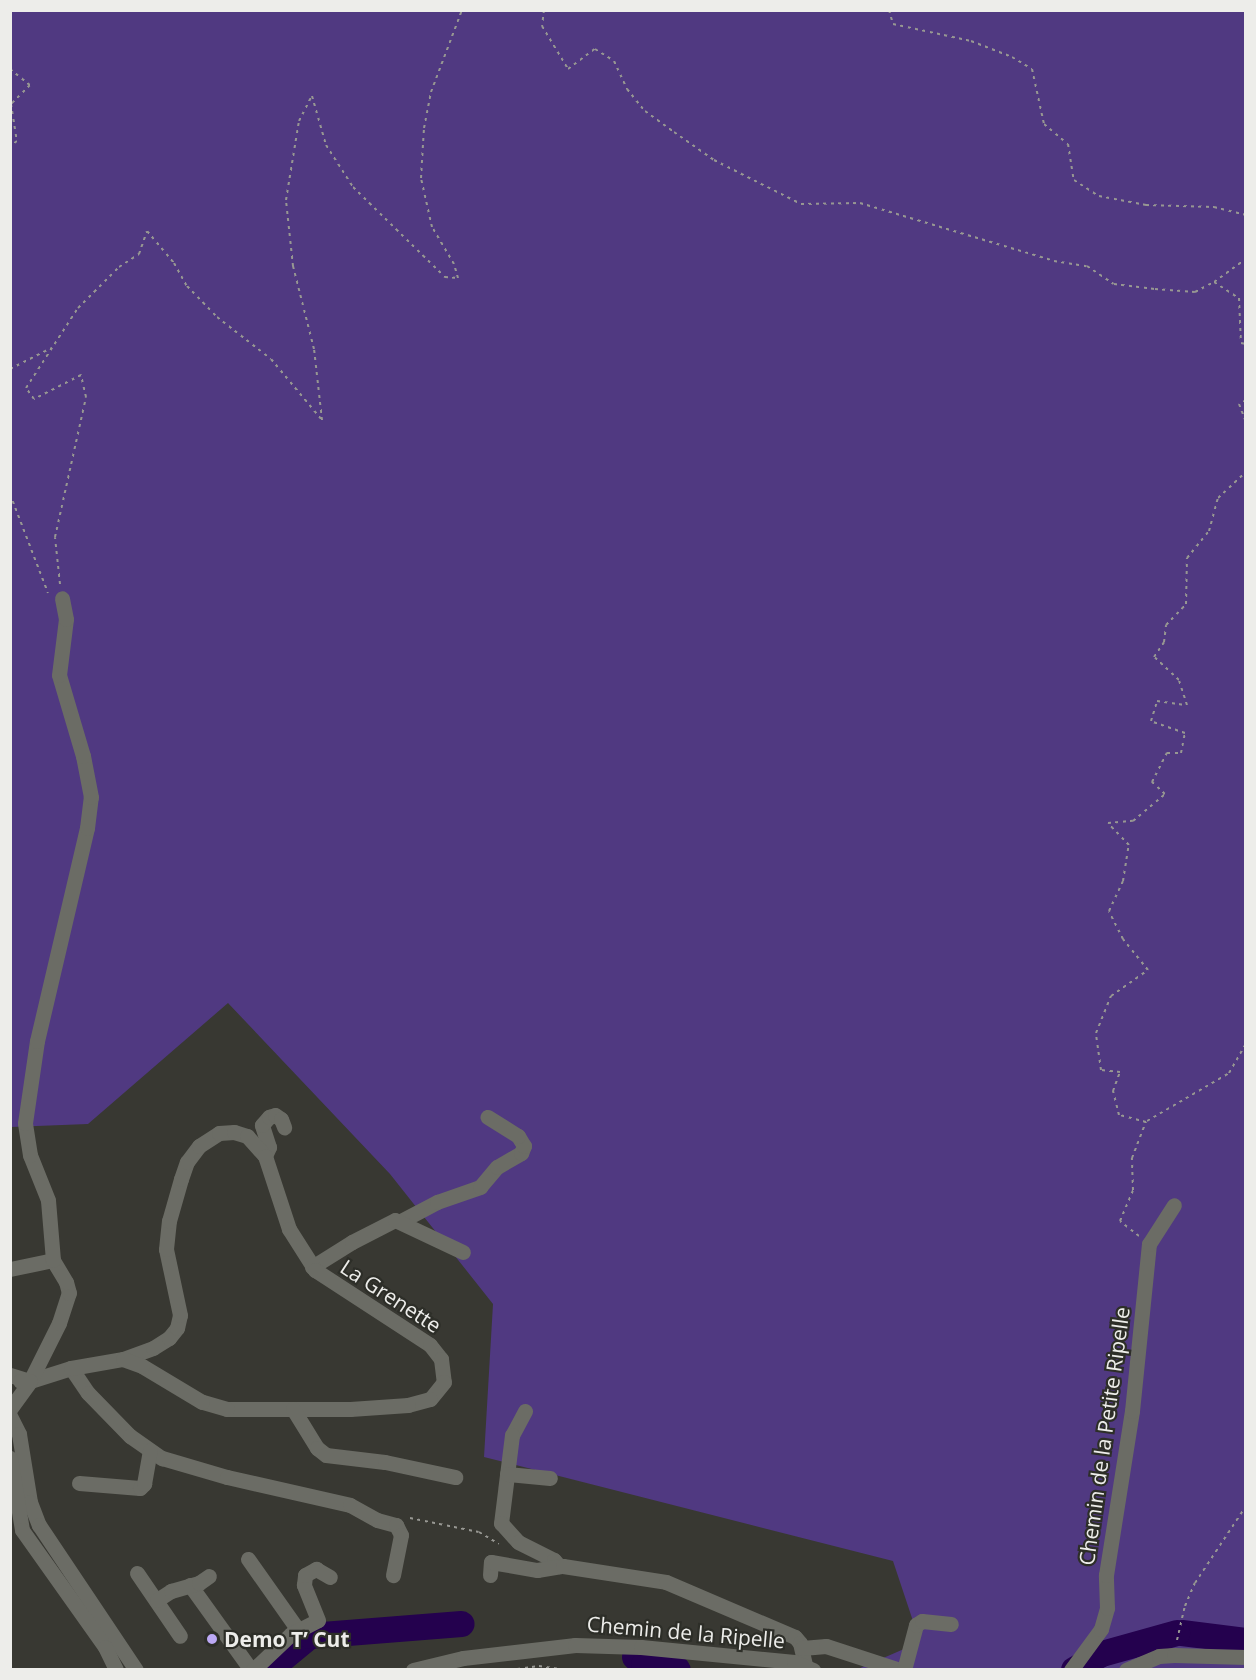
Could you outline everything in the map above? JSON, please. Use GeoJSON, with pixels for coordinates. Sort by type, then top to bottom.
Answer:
{"type":"FeatureCollection","features":[{"type":"Feature","properties":{"kind":"street"},"geometry":{"type":"LineString","coordinates":[[10,1409],[30,1381],[49,1347],[68,1299],[69,1287],[53,1260],[48,1200],[33,1162],[25,1123],[37,1041],[87,828],[91,797],[83,756],[59,675],[66,620],[62,598]]}},
{"type":"Feature","properties":{"kind":"street","name":"La Grenette"},"geometry":{"type":"LineString","coordinates":[[265,1156],[269,1147],[262,1125],[269,1117],[275,1115],[281,1119],[284,1127]]}},
{"type":"Feature","properties":{"kind":"street","name":"La Grenette"},"geometry":{"type":"LineString","coordinates":[[312,1266],[390,1221],[401,1221],[437,1202],[480,1187],[497,1167],[521,1154],[523,1141],[514,1132],[487,1117]]}},
{"type":"Feature","properties":{"kind":"street","name":"La Grenette"},"geometry":{"type":"LineString","coordinates":[[10,1383],[30,1381],[70,1368],[123,1359],[162,1343],[173,1333],[179,1322],[179,1303],[168,1262],[167,1236],[174,1202],[193,1153],[211,1137],[234,1132],[248,1136],[265,1156],[289,1229],[312,1266],[430,1345],[441,1359],[444,1382],[436,1395],[421,1403],[350,1408],[228,1409],[194,1398],[142,1366],[123,1359]]}},
{"type":"Feature","properties":{"kind":"street","name":"Chemin de la Petite Ripelle"},"geometry":{"type":"LineString","coordinates":[[1071,1670],[1101,1629],[1107,1608],[1106,1575],[1132,1411],[1149,1244],[1174,1205]]}},
{"type":"Feature","properties":{"kind":"street"},"geometry":{"type":"LineString","coordinates":[[401,1221],[463,1252]]}},
{"type":"Feature","properties":{"kind":"street"},"geometry":{"type":"LineString","coordinates":[[10,1269],[53,1260]]}},
{"type":"Feature","properties":{"kind":"street"},"geometry":{"type":"LineString","coordinates":[[70,1368],[88,1393],[130,1436],[150,1451],[188,1467],[350,1504],[377,1520],[396,1525],[401,1535],[393,1575]]}},
{"type":"Feature","properties":{"kind":"street"},"geometry":{"type":"LineString","coordinates":[[10,1375],[30,1381]]}},
{"type":"Feature","properties":{"kind":"street"},"geometry":{"type":"LineString","coordinates":[[293,1409],[317,1448],[326,1455],[385,1462],[455,1477]]}},
{"type":"Feature","properties":{"kind":"street"},"geometry":{"type":"LineString","coordinates":[[525,1410],[523,1418],[512,1435],[501,1515],[502,1525],[518,1542],[554,1560],[559,1566]]}},
{"type":"Feature","properties":{"kind":"street"},"geometry":{"type":"LineString","coordinates":[[10,1416],[19,1434],[30,1502],[39,1525],[136,1670]]}},
{"type":"Feature","properties":{"kind":"street"},"geometry":{"type":"LineString","coordinates":[[80,1483],[140,1488],[144,1484],[150,1451]]}},
{"type":"Feature","properties":{"kind":"street"},"geometry":{"type":"LineString","coordinates":[[10,1458],[22,1530],[105,1647],[116,1670]]}},
{"type":"Feature","properties":{"kind":"street"},"geometry":{"type":"LineString","coordinates":[[507,1474],[550,1478]]}},
{"type":"Feature","properties":{"kind":"street"},"geometry":{"type":"LineString","coordinates":[[248,1559],[298,1630]]}},
{"type":"Feature","properties":{"kind":"street"},"geometry":{"type":"LineString","coordinates":[[490,1575],[491,1562],[537,1570],[559,1566],[666,1582],[797,1639],[809,1667]]}},
{"type":"Feature","properties":{"kind":"street"},"geometry":{"type":"LineString","coordinates":[[190,1585],[252,1670],[298,1630],[315,1624],[318,1620],[304,1585],[305,1575],[316,1569],[330,1577]]}},
{"type":"Feature","properties":{"kind":"street"},"geometry":{"type":"LineString","coordinates":[[137,1573],[158,1600],[180,1636]]}},
{"type":"Feature","properties":{"kind":"street"},"geometry":{"type":"LineString","coordinates":[[158,1600],[171,1591],[209,1576]]}},
{"type":"Feature","properties":{"kind":"street"},"geometry":{"type":"LineString","coordinates":[[802,1648],[826,1646],[902,1670],[916,1625],[922,1621],[951,1624]]}},
{"type":"Feature","properties":{"kind":"street","name":"Chemin de la Ripelle"},"geometry":{"type":"LineString","coordinates":[[413,1670],[472,1657],[576,1645],[642,1647],[809,1667]]}},
{"type":"Feature","properties":{"kind":"street"},"geometry":{"type":"LineString","coordinates":[[1126,1670],[1159,1656],[1213,1654],[1245,1657]]}},
{"type":"Feature","properties":{"kind":"path"},"geometry":{"type":"LineString","coordinates":[[10,494],[48,593],[62,598],[55,537],[86,397],[81,375],[34,399],[26,388],[78,308],[119,267],[139,254],[147,231],[174,263],[187,286],[217,317],[271,359],[322,420],[314,349],[293,266],[286,200],[299,121],[312,96],[326,145],[352,187],[445,278],[458,278],[454,264],[432,227],[421,178],[424,128],[431,92],[462,10]]}},
{"type":"Feature","properties":{"kind":"path"},"geometry":{"type":"LineString","coordinates":[[544,10],[542,26],[568,69],[596,49],[614,61],[627,90],[645,111],[714,160],[801,204],[860,203],[1054,261],[1087,266],[1114,284],[1195,292],[1214,282],[1245,259]]}},
{"type":"Feature","properties":{"kind":"path"},"geometry":{"type":"LineString","coordinates":[[888,10],[893,24],[971,41],[1012,57],[1032,69],[1044,124],[1068,144],[1074,180],[1099,196],[1146,205],[1214,207],[1245,215]]}},
{"type":"Feature","properties":{"kind":"path"},"geometry":{"type":"LineString","coordinates":[[10,69],[30,85],[11,104],[17,141],[10,146]]}},
{"type":"Feature","properties":{"kind":"path"},"geometry":{"type":"LineString","coordinates":[[1214,282],[1239,298],[1241,343],[1245,344]]}},
{"type":"Feature","properties":{"kind":"path"},"geometry":{"type":"LineString","coordinates":[[10,369],[52,347]]}},
{"type":"Feature","properties":{"kind":"path"},"geometry":{"type":"LineString","coordinates":[[1245,400],[1239,404],[1245,422]]}},
{"type":"Feature","properties":{"kind":"path"},"geometry":{"type":"LineString","coordinates":[[1146,1122],[1119,1115],[1113,1091],[1120,1072],[1101,1070],[1096,1033],[1111,996],[1148,970],[1123,939],[1109,911],[1123,881],[1129,845],[1108,823],[1133,821],[1165,794],[1152,782],[1167,753],[1181,753],[1185,733],[1151,721],[1157,701],[1187,705],[1179,680],[1154,657],[1164,642],[1166,625],[1186,604],[1187,558],[1209,531],[1218,498],[1245,472]]}},
{"type":"Feature","properties":{"kind":"path"},"geometry":{"type":"LineString","coordinates":[[1149,1244],[1120,1221],[1133,1190],[1132,1158],[1146,1122],[1229,1072],[1245,1043]]}},
{"type":"Feature","properties":{"kind":"path"},"geometry":{"type":"LineString","coordinates":[[1174,1655],[1185,1606],[1195,1583],[1245,1506]]}},
{"type":"Feature","properties":{"kind":"path"},"geometry":{"type":"LineString","coordinates":[[406,1517],[479,1532],[504,1547]]}},
{"type":"Feature","properties":{"kind":"path"},"geometry":{"type":"LineString","coordinates":[[510,1670],[539,1666],[567,1670]]}},
{"type":"Feature","properties":{"kind":"shaded area"},"geometry":{"type":"Polygon","coordinates":[[[10,11],[1245,11],[1245,1669],[858,1669],[920,1642],[893,1561],[484,1457],[493,1304],[390,1174],[228,1003],[88,1124],[11,1127],[10,11]]]}},
{"type":"Feature","properties":{"kind":"waterway"},"geometry":{"type":"LineString","coordinates":[[269,1670],[310,1636],[462,1624]]}},
{"type":"Feature","properties":{"kind":"waterway"},"geometry":{"type":"LineString","coordinates":[[1074,1670],[1102,1654],[1177,1633]]}},
{"type":"Feature","properties":{"kind":"waterway"},"geometry":{"type":"LineString","coordinates":[[1182,1633],[1246,1641]]}},
{"type":"Feature","properties":{"kind":"waterway"},"geometry":{"type":"LineString","coordinates":[[635,1657],[644,1665],[678,1670]]}},
{"type":"Feature","properties":{"kind":"place","name":"Demo T’ Cut"},"geometry":{"type":"Point","coordinates":[212,1639]}}]}
